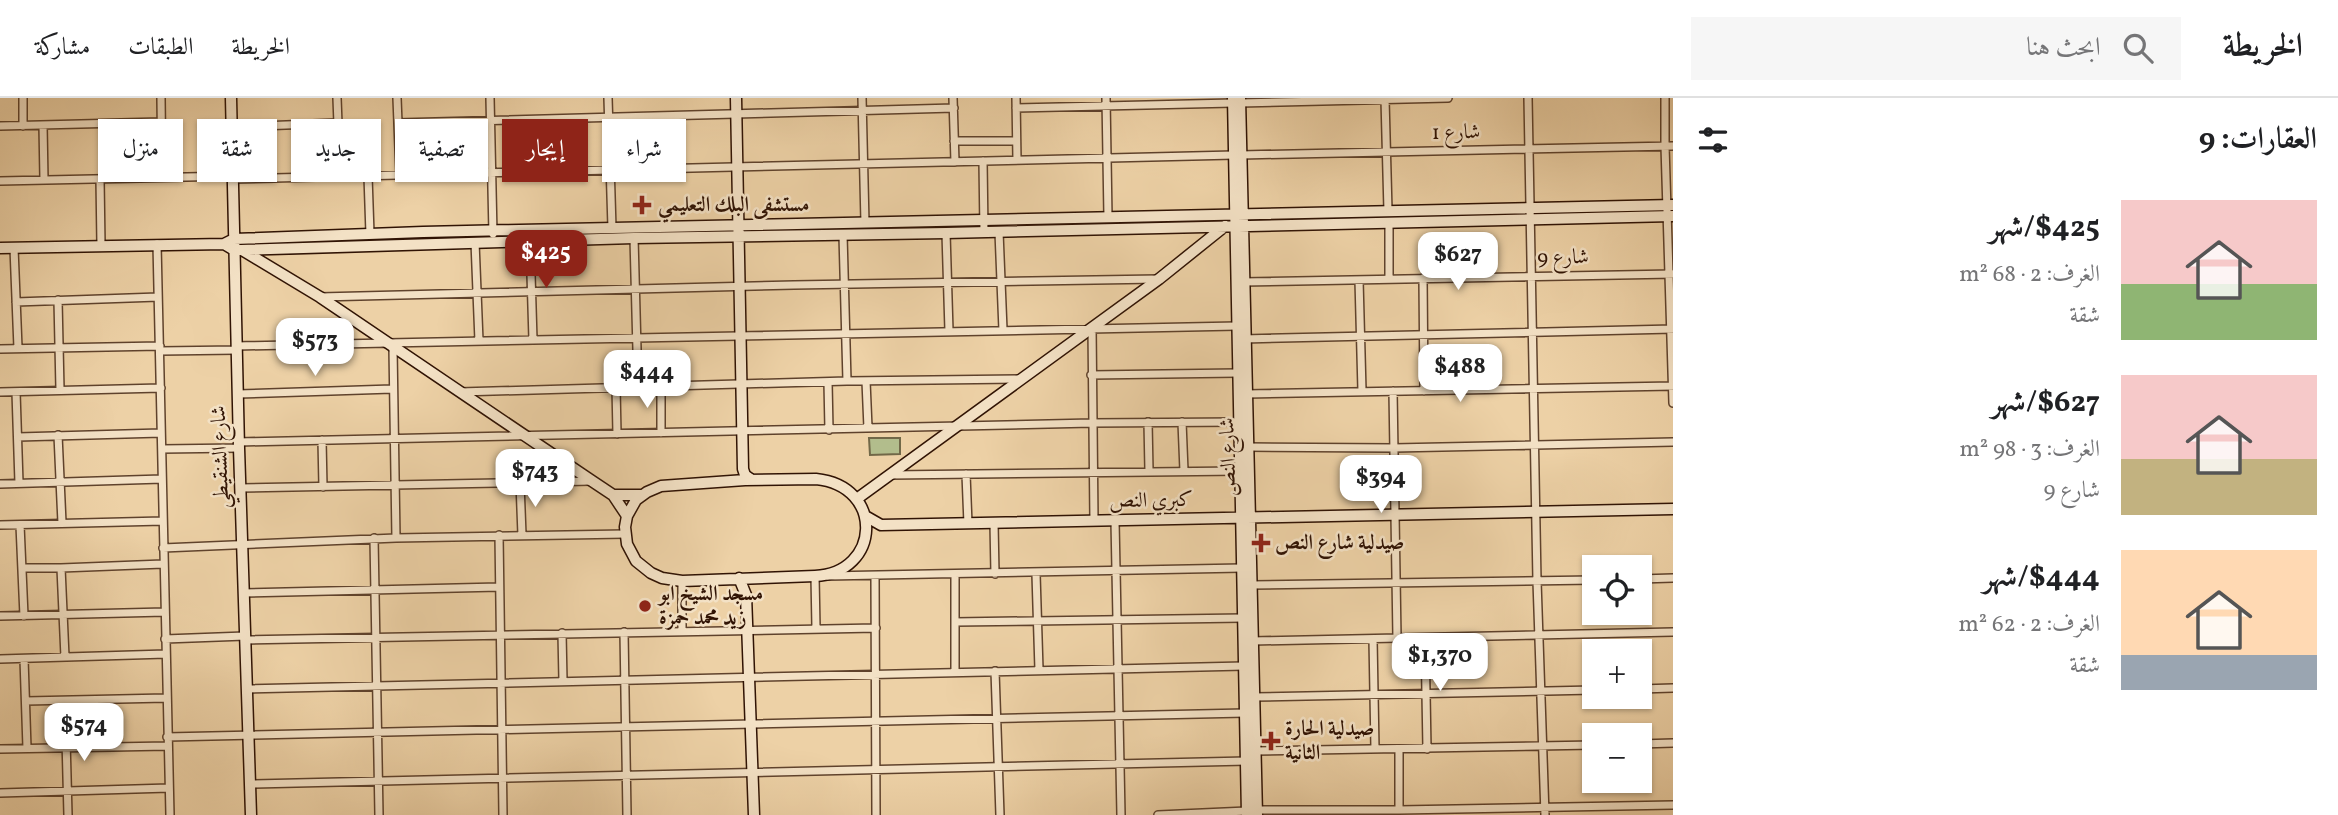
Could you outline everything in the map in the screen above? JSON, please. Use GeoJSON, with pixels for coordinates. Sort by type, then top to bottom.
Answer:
{"type":"FeatureCollection","features":[{"type":"Feature","properties":{"kind":"street"},"geometry":{"type":"LineString","coordinates":[[23,98],[23,126]]}},
{"type":"Feature","properties":{"kind":"street"},"geometry":{"type":"LineString","coordinates":[[161,98],[161,119]]}},
{"type":"Feature","properties":{"kind":"street","name":"شارع الشنقيطي"},"geometry":{"type":"LineString","coordinates":[[231,98],[231,119]]}},
{"type":"Feature","properties":{"kind":"street"},"geometry":{"type":"LineString","coordinates":[[337,98],[338,119]]}},
{"type":"Feature","properties":{"kind":"street"},"geometry":{"type":"LineString","coordinates":[[397,98],[398,119]]}},
{"type":"Feature","properties":{"kind":"street"},"geometry":{"type":"LineString","coordinates":[[490,98],[494,242]]}},
{"type":"Feature","properties":{"kind":"street"},"geometry":{"type":"LineString","coordinates":[[608,98],[609,117]]}},
{"type":"Feature","properties":{"kind":"street"},"geometry":{"type":"LineString","coordinates":[[736,98],[743,461],[744,472],[752,480]]}},
{"type":"Feature","properties":{"kind":"street"},"geometry":{"type":"LineString","coordinates":[[862,98],[865,223]]}},
{"type":"Feature","properties":{"kind":"street"},"geometry":{"type":"LineString","coordinates":[[953,98],[955,162]]}},
{"type":"Feature","properties":{"kind":"street"},"geometry":{"type":"LineString","coordinates":[[1016,98],[1017,160]]}},
{"type":"Feature","properties":{"kind":"street"},"geometry":{"type":"LineString","coordinates":[[1016,108],[1106,102],[1448,98]]}},
{"type":"Feature","properties":{"kind":"street"},"geometry":{"type":"LineString","coordinates":[[1528,98],[1531,334],[1545,811]]}},
{"type":"Feature","properties":{"kind":"street"},"geometry":{"type":"LineString","coordinates":[[1665,98],[1671,211],[1673,403]]}},
{"type":"Feature","properties":{"kind":"street"},"geometry":{"type":"LineString","coordinates":[[1385,99],[1388,211]]}},
{"type":"Feature","properties":{"kind":"street","name":"شارع النص"},"geometry":{"type":"LineString","coordinates":[[1236,100],[1237,326],[1247,394],[1248,447],[1242,568],[1245,713],[1252,813]]}},
{"type":"Feature","properties":{"kind":"street"},"geometry":{"type":"LineString","coordinates":[[1106,102],[1108,217]]}},
{"type":"Feature","properties":{"kind":"street"},"geometry":{"type":"LineString","coordinates":[[488,119],[954,108]]}},
{"type":"Feature","properties":{"kind":"street"},"geometry":{"type":"LineString","coordinates":[[0,126],[98,124]]}},
{"type":"Feature","properties":{"kind":"street"},"geometry":{"type":"LineString","coordinates":[[43,125],[44,180]]}},
{"type":"Feature","properties":{"kind":"street"},"geometry":{"type":"LineString","coordinates":[[954,141],[1016,141]]}},
{"type":"Feature","properties":{"kind":"street","name":"شارع 1"},"geometry":{"type":"LineString","coordinates":[[686,168],[1669,146]]}},
{"type":"Feature","properties":{"kind":"street"},"geometry":{"type":"LineString","coordinates":[[983,161],[984,232]]}},
{"type":"Feature","properties":{"kind":"street","name":"شارع 1"},"geometry":{"type":"LineString","coordinates":[[488,173],[602,169]]}},
{"type":"Feature","properties":{"kind":"street","name":"شارع 1"},"geometry":{"type":"LineString","coordinates":[[0,181],[98,179]]}},
{"type":"Feature","properties":{"kind":"street"},"geometry":{"type":"LineString","coordinates":[[100,182],[101,245]]}},
{"type":"Feature","properties":{"kind":"street","name":"شارع الشنقيطي"},"geometry":{"type":"LineString","coordinates":[[233,182],[251,815]]}},
{"type":"Feature","properties":{"kind":"street"},"geometry":{"type":"LineString","coordinates":[[368,182],[369,234]]}},
{"type":"Feature","properties":{"kind":"street"},"geometry":{"type":"LineString","coordinates":[[610,182],[612,228]]}},
{"type":"Feature","properties":{"kind":"street"},"geometry":{"type":"LineString","coordinates":[[236,246],[369,234],[493,230],[612,228],[843,234],[946,233],[1388,211],[1530,208],[1671,211]]}},
{"type":"Feature","properties":{"kind":"street"},"geometry":{"type":"LineString","coordinates":[[0,248],[530,241],[635,238],[865,223],[1108,217],[1389,222],[1530,220],[1671,211]]}},
{"type":"Feature","properties":{"kind":"street"},"geometry":{"type":"LineString","coordinates":[[858,498],[1159,279],[1235,220]]}},
{"type":"Feature","properties":{"kind":"street","name":"شارع النص"},"geometry":{"type":"LineString","coordinates":[[1235,220],[1243,282],[1237,373],[1240,471],[1252,585],[1255,751],[1252,813]]}},
{"type":"Feature","properties":{"kind":"street"},"geometry":{"type":"LineString","coordinates":[[1389,222],[1389,279]]}},
{"type":"Feature","properties":{"kind":"street"},"geometry":{"type":"LineString","coordinates":[[999,232],[1003,330]]}},
{"type":"Feature","properties":{"kind":"street"},"geometry":{"type":"LineString","coordinates":[[946,233],[949,331]]}},
{"type":"Feature","properties":{"kind":"street"},"geometry":{"type":"LineString","coordinates":[[843,234],[846,381]]}},
{"type":"Feature","properties":{"kind":"street"},"geometry":{"type":"LineString","coordinates":[[635,238],[638,387]]}},
{"type":"Feature","properties":{"kind":"street"},"geometry":{"type":"LineString","coordinates":[[530,241],[533,340]]}},
{"type":"Feature","properties":{"kind":"street"},"geometry":{"type":"LineString","coordinates":[[475,242],[479,341]]}},
{"type":"Feature","properties":{"kind":"street"},"geometry":{"type":"LineString","coordinates":[[157,244],[170,815]]}},
{"type":"Feature","properties":{"kind":"street"},"geometry":{"type":"LineString","coordinates":[[236,246],[320,297],[613,495],[627,516]]}},
{"type":"Feature","properties":{"kind":"street"},"geometry":{"type":"LineString","coordinates":[[14,248],[18,348]]}},
{"type":"Feature","properties":{"kind":"street","name":"شارع 9"},"geometry":{"type":"LineString","coordinates":[[1243,282],[1671,274]]}},
{"type":"Feature","properties":{"kind":"street"},"geometry":{"type":"LineString","coordinates":[[1423,278],[1424,391]]}},
{"type":"Feature","properties":{"kind":"street"},"geometry":{"type":"LineString","coordinates":[[320,297],[1159,279]]}},
{"type":"Feature","properties":{"kind":"street"},"geometry":{"type":"LineString","coordinates":[[1359,280],[1362,391]]}},
{"type":"Feature","properties":{"kind":"street"},"geometry":{"type":"LineString","coordinates":[[16,302],[158,298]]}},
{"type":"Feature","properties":{"kind":"street"},"geometry":{"type":"LineString","coordinates":[[58,300],[60,390]]}},
{"type":"Feature","properties":{"kind":"street"},"geometry":{"type":"LineString","coordinates":[[0,349],[237,348],[1237,326]]}},
{"type":"Feature","properties":{"kind":"street"},"geometry":{"type":"LineString","coordinates":[[1091,328],[1094,521]]}},
{"type":"Feature","properties":{"kind":"street"},"geometry":{"type":"LineString","coordinates":[[1241,339],[1672,329]]}},
{"type":"Feature","properties":{"kind":"street"},"geometry":{"type":"LineString","coordinates":[[390,345],[396,538]]}},
{"type":"Feature","properties":{"kind":"street"},"geometry":{"type":"LineString","coordinates":[[1091,375],[1237,373]]}},
{"type":"Feature","properties":{"kind":"street"},"geometry":{"type":"LineString","coordinates":[[459,392],[1020,379]]}},
{"type":"Feature","properties":{"kind":"street"},"geometry":{"type":"LineString","coordinates":[[866,381],[868,428]]}},
{"type":"Feature","properties":{"kind":"street"},"geometry":{"type":"LineString","coordinates":[[828,382],[829,430]]}},
{"type":"Feature","properties":{"kind":"street"},"geometry":{"type":"LineString","coordinates":[[660,386],[661,433]]}},
{"type":"Feature","properties":{"kind":"street"},"geometry":{"type":"LineString","coordinates":[[1247,394],[1673,386]]}},
{"type":"Feature","properties":{"kind":"street"},"geometry":{"type":"LineString","coordinates":[[616,387],[617,434]]}},
{"type":"Feature","properties":{"kind":"street"},"geometry":{"type":"LineString","coordinates":[[0,392],[161,388]]}},
{"type":"Feature","properties":{"kind":"street"},"geometry":{"type":"LineString","coordinates":[[238,394],[392,389]]}},
{"type":"Feature","properties":{"kind":"street"},"geometry":{"type":"LineString","coordinates":[[1393,391],[1397,638]]}},
{"type":"Feature","properties":{"kind":"street"},"geometry":{"type":"LineString","coordinates":[[16,392],[19,483]]}},
{"type":"Feature","properties":{"kind":"street"},"geometry":{"type":"LineString","coordinates":[[1148,422],[1149,471]]}},
{"type":"Feature","properties":{"kind":"street"},"geometry":{"type":"LineString","coordinates":[[1182,422],[1184,471]]}},
{"type":"Feature","properties":{"kind":"street"},"geometry":{"type":"LineString","coordinates":[[162,449],[322,440],[1239,422]]}},
{"type":"Feature","properties":{"kind":"street"},"geometry":{"type":"LineString","coordinates":[[18,437],[161,433]]}},
{"type":"Feature","properties":{"kind":"street"},"geometry":{"type":"LineString","coordinates":[[58,435],[62,523]]}},
{"type":"Feature","properties":{"kind":"street"},"geometry":{"type":"LineString","coordinates":[[322,440],[323,486]]}},
{"type":"Feature","properties":{"kind":"street"},"geometry":{"type":"LineString","coordinates":[[1248,447],[1394,448],[1673,442]]}},
{"type":"Feature","properties":{"kind":"street"},"geometry":{"type":"LineString","coordinates":[[732,481],[743,461]]}},
{"type":"Feature","properties":{"kind":"street"},"geometry":{"type":"LineString","coordinates":[[890,475],[1240,471]]}},
{"type":"Feature","properties":{"kind":"street"},"geometry":{"type":"LineString","coordinates":[[966,474],[968,524]]}},
{"type":"Feature","properties":{"kind":"street"},"geometry":{"type":"LineString","coordinates":[[0,484],[162,479]]}},
{"type":"Feature","properties":{"kind":"street"},"geometry":{"type":"LineString","coordinates":[[613,495],[641,495],[669,484],[827,480],[847,489],[858,498],[867,517],[866,534],[857,555],[849,565],[840,572],[820,576]]}},
{"type":"Feature","properties":{"kind":"street"},"geometry":{"type":"LineString","coordinates":[[240,488],[592,481]]}},
{"type":"Feature","properties":{"kind":"street"},"geometry":{"type":"LineString","coordinates":[[520,484],[522,535]]}},
{"type":"Feature","properties":{"kind":"street"},"geometry":{"type":"LineString","coordinates":[[641,495],[627,516],[625,534],[630,552],[644,568],[662,578],[682,580],[1036,574],[1242,568]]}},
{"type":"Feature","properties":{"kind":"street","name":"كبري النص"},"geometry":{"type":"LineString","coordinates":[[881,525],[1673,509]]}},
{"type":"Feature","properties":{"kind":"street"},"geometry":{"type":"LineString","coordinates":[[866,534],[881,525],[867,517]]}},
{"type":"Feature","properties":{"kind":"street"},"geometry":{"type":"LineString","coordinates":[[1115,520],[1121,815]]}},
{"type":"Feature","properties":{"kind":"street"},"geometry":{"type":"LineString","coordinates":[[0,525],[163,521]]}},
{"type":"Feature","properties":{"kind":"street"},"geometry":{"type":"LineString","coordinates":[[993,523],[995,574]]}},
{"type":"Feature","properties":{"kind":"street"},"geometry":{"type":"LineString","coordinates":[[20,525],[24,616]]}},
{"type":"Feature","properties":{"kind":"street"},"geometry":{"type":"LineString","coordinates":[[163,548],[374,538],[625,534]]}},
{"type":"Feature","properties":{"kind":"street"},"geometry":{"type":"LineString","coordinates":[[499,535],[503,815]]}},
{"type":"Feature","properties":{"kind":"street"},"geometry":{"type":"LineString","coordinates":[[374,538],[379,815]]}},
{"type":"Feature","properties":{"kind":"street"},"geometry":{"type":"LineString","coordinates":[[22,568],[163,564]]}},
{"type":"Feature","properties":{"kind":"street"},"geometry":{"type":"LineString","coordinates":[[61,568],[65,657]]}},
{"type":"Feature","properties":{"kind":"street"},"geometry":{"type":"LineString","coordinates":[[1036,574],[1039,670]]}},
{"type":"Feature","properties":{"kind":"street"},"geometry":{"type":"LineString","coordinates":[[955,575],[955,672]]}},
{"type":"Feature","properties":{"kind":"street"},"geometry":{"type":"LineString","coordinates":[[816,628],[820,576]]}},
{"type":"Feature","properties":{"kind":"street"},"geometry":{"type":"LineString","coordinates":[[875,576],[876,815]]}},
{"type":"Feature","properties":{"kind":"street"},"geometry":{"type":"LineString","coordinates":[[738,578],[746,595],[754,815]]}},
{"type":"Feature","properties":{"kind":"street"},"geometry":{"type":"LineString","coordinates":[[746,595],[754,578]]}},
{"type":"Feature","properties":{"kind":"street"},"geometry":{"type":"LineString","coordinates":[[1652,579],[1673,578]]}},
{"type":"Feature","properties":{"kind":"street"},"geometry":{"type":"LineString","coordinates":[[682,580],[682,631]]}},
{"type":"Feature","properties":{"kind":"street"},"geometry":{"type":"LineString","coordinates":[[1252,585],[1582,580]]}},
{"type":"Feature","properties":{"kind":"street"},"geometry":{"type":"LineString","coordinates":[[243,593],[499,587]]}},
{"type":"Feature","properties":{"kind":"street"},"geometry":{"type":"LineString","coordinates":[[0,616],[165,612]]}},
{"type":"Feature","properties":{"kind":"street"},"geometry":{"type":"LineString","coordinates":[[955,622],[1243,618]]}},
{"type":"Feature","properties":{"kind":"street"},"geometry":{"type":"LineString","coordinates":[[165,639],[876,628]]}},
{"type":"Feature","properties":{"kind":"street"},"geometry":{"type":"LineString","coordinates":[[624,632],[627,815]]}},
{"type":"Feature","properties":{"kind":"street"},"geometry":{"type":"LineString","coordinates":[[1253,641],[1673,632]]}},
{"type":"Feature","properties":{"kind":"street"},"geometry":{"type":"LineString","coordinates":[[562,633],[562,681]]}},
{"type":"Feature","properties":{"kind":"street"},"geometry":{"type":"LineString","coordinates":[[1425,638],[1427,749]]}},
{"type":"Feature","properties":{"kind":"street"},"geometry":{"type":"LineString","coordinates":[[1373,639],[1375,749]]}},
{"type":"Feature","properties":{"kind":"street"},"geometry":{"type":"LineString","coordinates":[[0,659],[166,654]]}},
{"type":"Feature","properties":{"kind":"street"},"geometry":{"type":"LineString","coordinates":[[24,659],[27,748]]}},
{"type":"Feature","properties":{"kind":"street"},"geometry":{"type":"LineString","coordinates":[[246,689],[1244,666]]}},
{"type":"Feature","properties":{"kind":"street"},"geometry":{"type":"LineString","coordinates":[[995,671],[1000,815]]}},
{"type":"Feature","properties":{"kind":"street"},"geometry":{"type":"LineString","coordinates":[[1652,689],[1673,688]]}},
{"type":"Feature","properties":{"kind":"street"},"geometry":{"type":"LineString","coordinates":[[1254,697],[1582,690]]}},
{"type":"Feature","properties":{"kind":"street"},"geometry":{"type":"LineString","coordinates":[[26,701],[166,698]]}},
{"type":"Feature","properties":{"kind":"street"},"geometry":{"type":"LineString","coordinates":[[65,701],[68,815]]}},
{"type":"Feature","properties":{"kind":"street"},"geometry":{"type":"LineString","coordinates":[[167,737],[1245,713]]}},
{"type":"Feature","properties":{"kind":"street"},"geometry":{"type":"LineString","coordinates":[[1652,744],[1673,743]]}},
{"type":"Feature","properties":{"kind":"street"},"geometry":{"type":"LineString","coordinates":[[1255,751],[1582,745]]}},
{"type":"Feature","properties":{"kind":"street"},"geometry":{"type":"LineString","coordinates":[[0,749],[168,746]]}},
{"type":"Feature","properties":{"kind":"street"},"geometry":{"type":"LineString","coordinates":[[1399,749],[1399,810]]}},
{"type":"Feature","properties":{"kind":"street"},"geometry":{"type":"LineString","coordinates":[[250,784],[1247,761]]}},
{"type":"Feature","properties":{"kind":"street"},"geometry":{"type":"LineString","coordinates":[[0,793],[169,788]]}},
{"type":"Feature","properties":{"kind":"street"},"geometry":{"type":"LineString","coordinates":[[1158,815],[1399,810],[1545,811],[1673,805]]}},
{"type":"Feature","properties":{"kind":"green space"},"geometry":{"type":"Polygon","coordinates":[[[869,438],[900,438],[900,454],[870,455],[869,438]]]}},
{"type":"Feature","properties":{"kind":"place","name":"مستشفى البلك التعليمي"},"geometry":{"type":"Point","coordinates":[642,205]}},
{"type":"Feature","properties":{"kind":"place","name":"صيدلية شارع النص"},"geometry":{"type":"Point","coordinates":[1261,543]}},
{"type":"Feature","properties":{"kind":"place","name":"مسجد الشيخ ابو زيد محمد حمزة"},"geometry":{"type":"Point","coordinates":[645,606]}},
{"type":"Feature","properties":{"kind":"place","name":"صيدلية الحارة الثانية"},"geometry":{"type":"Point","coordinates":[1271,741]}}]}
